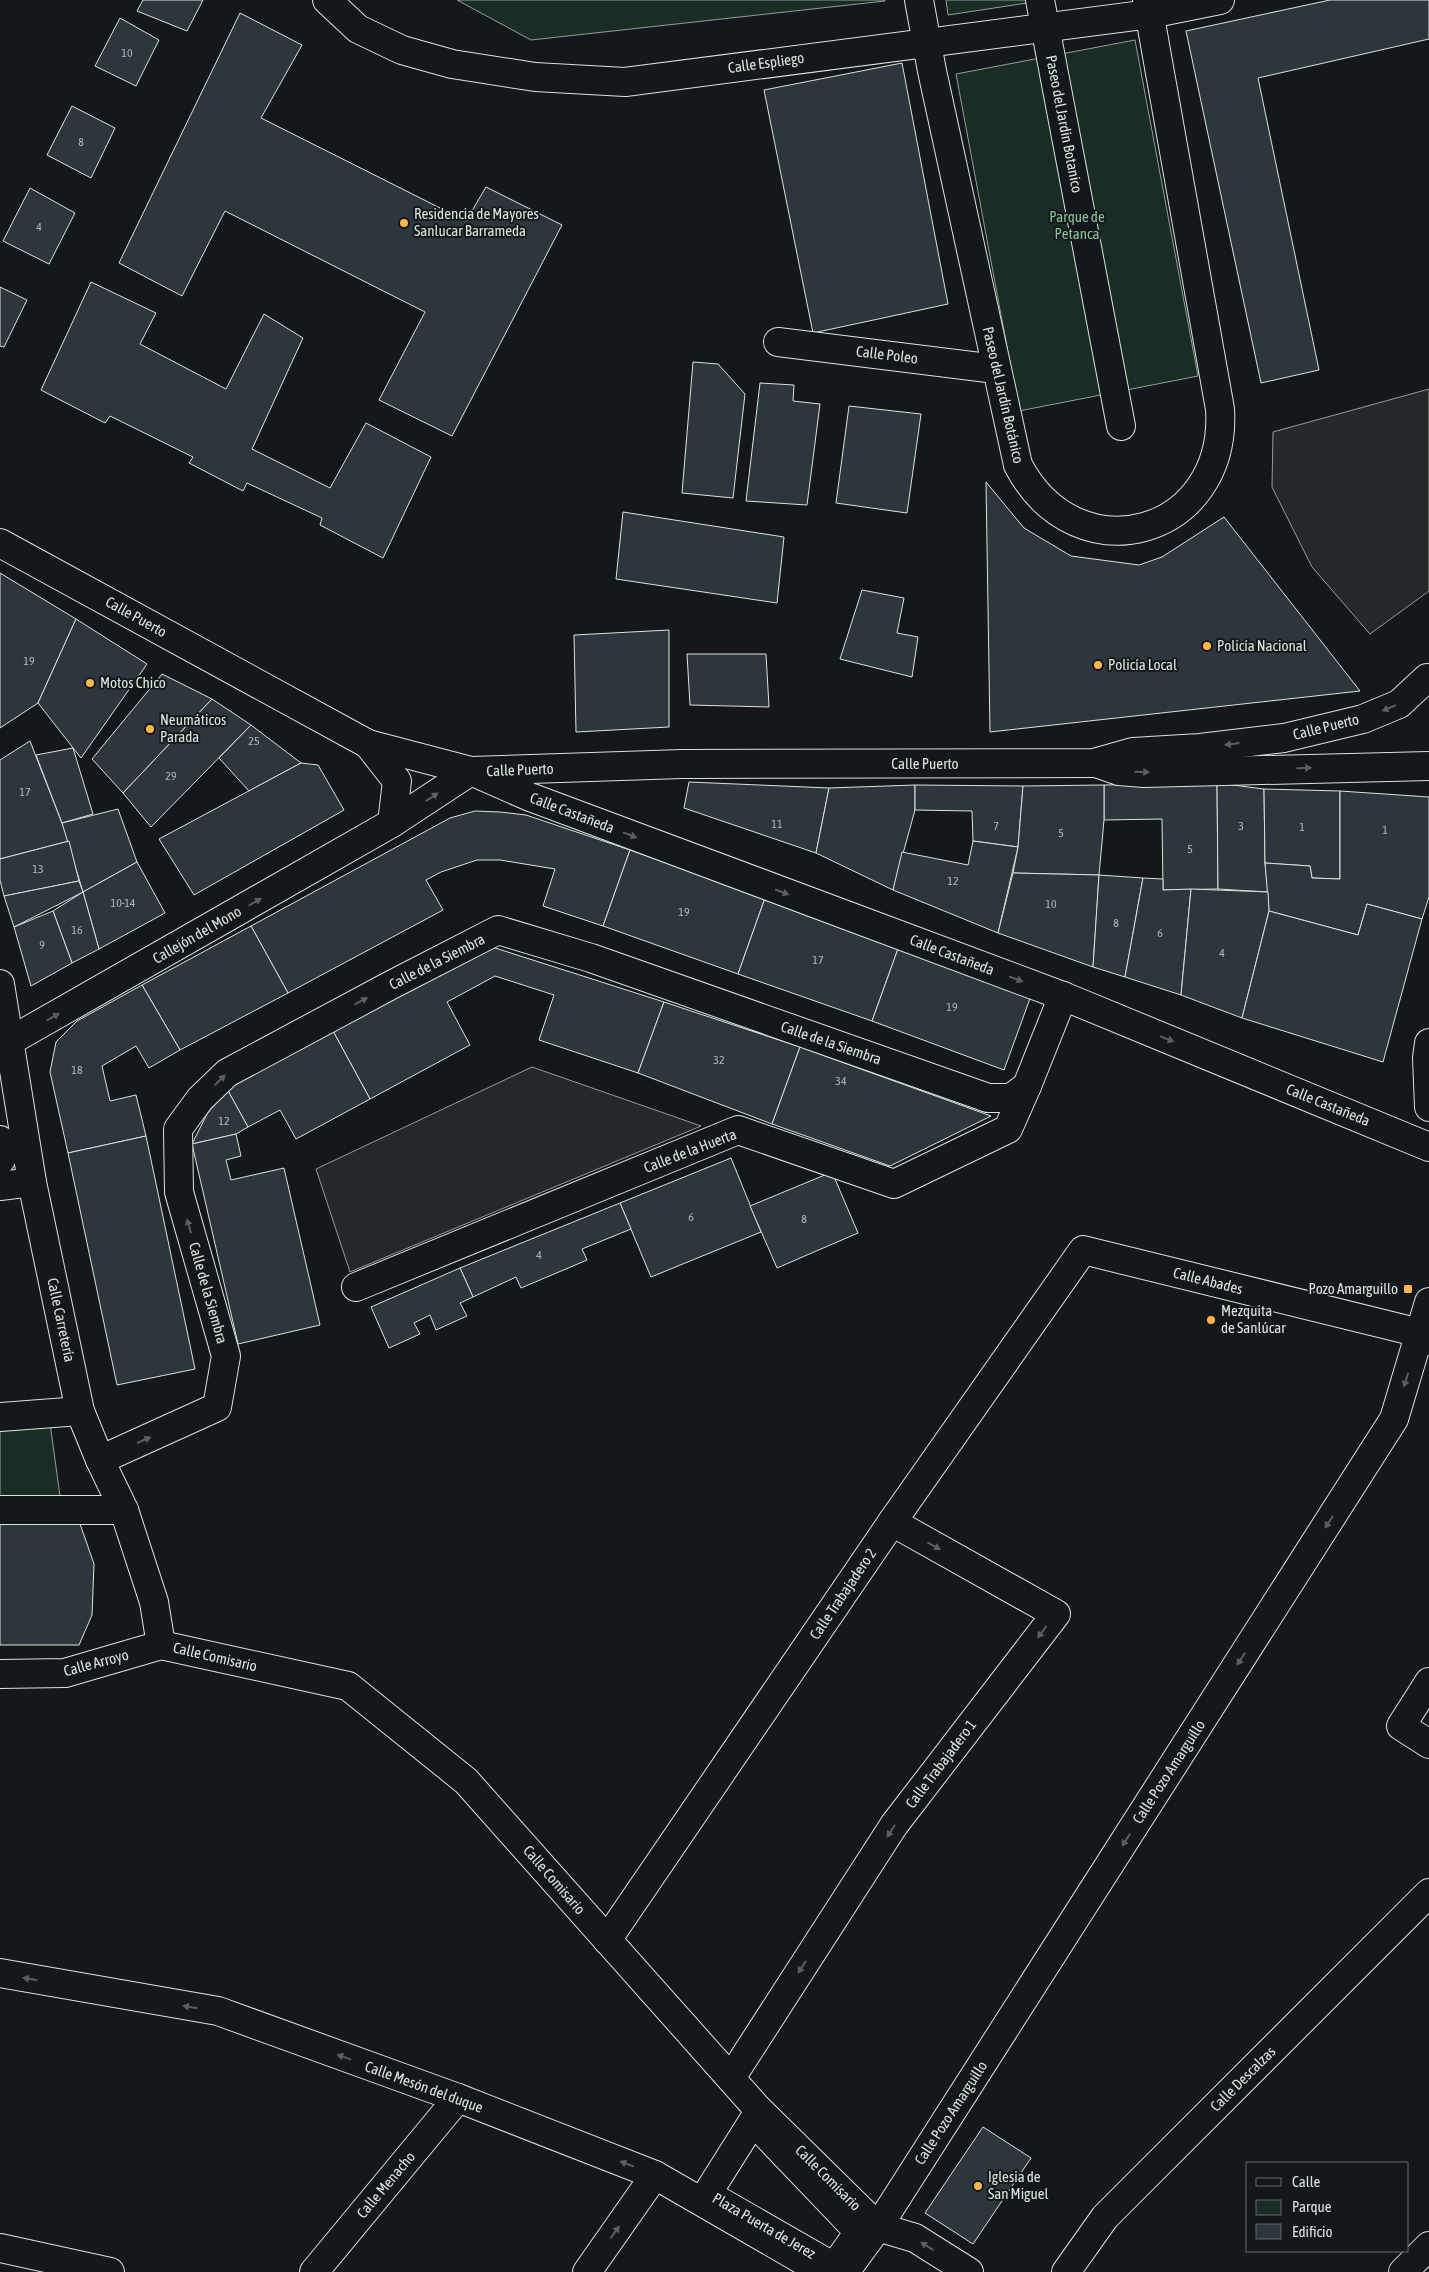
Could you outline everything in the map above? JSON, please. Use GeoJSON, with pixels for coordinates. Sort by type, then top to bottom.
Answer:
{"type":"FeatureCollection","features":[{"type":"Feature","properties":{"kind":"street","name":"Calle Espliego"},"geometry":{"type":"LineString","coordinates":[[328,0],[358,29],[402,50],[452,64],[535,77],[625,82],[1045,27],[1148,7],[1220,0]]}},
{"type":"Feature","properties":{"kind":"street","name":"Paseo del Jardín Botánico"},"geometry":{"type":"LineString","coordinates":[[919,0],[926,42],[1018,465],[1027,483],[1055,512],[1074,522],[1093,528],[1114,530],[1134,529],[1154,524],[1188,502],[1202,486],[1212,469],[1218,450],[1221,430],[1220,409],[1148,7]]}},
{"type":"Feature","properties":{"kind":"street","name":"Paseo del Jardin Botanico"},"geometry":{"type":"LineString","coordinates":[[1040,0],[1121,426]]}},
{"type":"Feature","properties":{"kind":"street","name":"Calle Poleo"},"geometry":{"type":"LineString","coordinates":[[778,342],[996,369]]}},
{"type":"Feature","properties":{"kind":"street","name":"Calle Puerto"},"geometry":{"type":"LineString","coordinates":[[0,543],[368,744],[421,760],[471,771],[682,764],[1094,763],[1133,752],[1200,748],[1284,738],[1363,719],[1399,704],[1428,684]]}},
{"type":"Feature","properties":{"kind":"street"},"geometry":{"type":"LineString","coordinates":[[368,744],[397,781],[392,823]]}},
{"type":"Feature","properties":{"kind":"street","name":"Calle Puerto"},"geometry":{"type":"LineString","coordinates":[[1094,763],[1119,771],[1144,773],[1429,766]]}},
{"type":"Feature","properties":{"kind":"street","name":"Callejón del Mono"},"geometry":{"type":"LineString","coordinates":[[5,1044],[392,823],[471,771]]}},
{"type":"Feature","properties":{"kind":"street","name":"Calle Castañeda"},"geometry":{"type":"LineString","coordinates":[[471,771],[530,797],[1063,996],[1429,1147]]}},
{"type":"Feature","properties":{"kind":"street","name":"Calle de la Siembra"},"geometry":{"type":"LineString","coordinates":[[100,1460],[217,1407],[226,1356],[179,1192],[178,1129],[194,1107],[226,1073],[498,930],[591,958],[988,1098],[1011,1098],[1027,1086]]}},
{"type":"Feature","properties":{"kind":"street","name":"Calle Carretería"},"geometry":{"type":"LineString","coordinates":[[0,984],[5,1044],[80,1411],[100,1460],[124,1510],[154,1602],[161,1645]]}},
{"type":"Feature","properties":{"kind":"street"},"geometry":{"type":"LineString","coordinates":[[1027,1086],[1063,996]]}},
{"type":"Feature","properties":{"kind":"street"},"geometry":{"type":"LineString","coordinates":[[1429,1043],[1427,1058],[1429,1107]]}},
{"type":"Feature","properties":{"kind":"street","name":"Calle de la Huerta"},"geometry":{"type":"LineString","coordinates":[[356,1287],[738,1130],[894,1184],[1008,1129],[1027,1086]]}},
{"type":"Feature","properties":{"kind":"street"},"geometry":{"type":"LineString","coordinates":[[0,1140],[2,1158],[0,1161]]}},
{"type":"Feature","properties":{"kind":"street"},"geometry":{"type":"LineString","coordinates":[[0,1186],[32,1182]]}},
{"type":"Feature","properties":{"kind":"street","name":"Calle Abades"},"geometry":{"type":"LineString","coordinates":[[1083,1250],[1424,1337]]}},
{"type":"Feature","properties":{"kind":"street","name":"Calle Trabajadero 2"},"geometry":{"type":"LineString","coordinates":[[607,1940],[892,1522],[1083,1250]]}},
{"type":"Feature","properties":{"kind":"street","name":"Calle Pozo Amarguillo"},"geometry":{"type":"LineString","coordinates":[[869,2230],[1394,1419],[1424,1337],[1429,1302]]}},
{"type":"Feature","properties":{"kind":"street"},"geometry":{"type":"LineString","coordinates":[[0,1417],[80,1411]]}},
{"type":"Feature","properties":{"kind":"street"},"geometry":{"type":"LineString","coordinates":[[0,1510],[124,1510]]}},
{"type":"Feature","properties":{"kind":"street","name":"Calle Trabajadero 1"},"geometry":{"type":"LineString","coordinates":[[731,2078],[894,1825],[1056,1614],[892,1522]]}},
{"type":"Feature","properties":{"kind":"street","name":"Calle Comisario"},"geometry":{"type":"LineString","coordinates":[[161,1645],[348,1686],[466,1781],[757,2108],[869,2230]]}},
{"type":"Feature","properties":{"kind":"street","name":"Calle Arroyo"},"geometry":{"type":"LineString","coordinates":[[0,1674],[65,1673],[161,1645]]}},
{"type":"Feature","properties":{"kind":"street"},"geometry":{"type":"LineString","coordinates":[[1429,1682],[1401,1726],[1429,1744]]}},
{"type":"Feature","properties":{"kind":"street","name":"Calle Descalzas"},"geometry":{"type":"LineString","coordinates":[[1066,2272],[1106,2217],[1429,1893]]}},
{"type":"Feature","properties":{"kind":"street","name":"Calle Mesón del duque"},"geometry":{"type":"LineString","coordinates":[[0,1974],[218,2012],[458,2098],[655,2174],[823,2272]]}},
{"type":"Feature","properties":{"kind":"street","name":"Calle Menacho"},"geometry":{"type":"LineString","coordinates":[[314,2272],[458,2098]]}},
{"type":"Feature","properties":{"kind":"street","name":"Plaza Puerta de Jerez"},"geometry":{"type":"LineString","coordinates":[[753,2121],[869,2230],[834,2267],[707,2194],[753,2121]]}},
{"type":"Feature","properties":{"kind":"street"},"geometry":{"type":"LineString","coordinates":[[587,2272],[655,2174]]}},
{"type":"Feature","properties":{"kind":"street"},"geometry":{"type":"LineString","coordinates":[[845,2272],[869,2230],[915,2238],[969,2272]]}},
{"type":"Feature","properties":{"kind":"street"},"geometry":{"type":"LineString","coordinates":[[1403,2272],[1429,2246]]}},
{"type":"Feature","properties":{"kind":"street"},"geometry":{"type":"LineString","coordinates":[[0,2248],[110,2272]]}},
{"type":"Feature","properties":{"kind":"green space"},"geometry":{"type":"Polygon","coordinates":[[[457,0],[885,0],[885,1],[531,40],[457,0]]]}},
{"type":"Feature","properties":{"kind":"green space"},"geometry":{"type":"Polygon","coordinates":[[[946,0],[1047,0],[948,15],[946,0]]]}},
{"type":"Feature","properties":{"kind":"green space","name":"Parque de Petanca"},"geometry":{"type":"Polygon","coordinates":[[[1135,40],[1198,376],[1019,411],[956,74],[1135,40]]]}},
{"type":"Feature","properties":{"kind":"green space"},"geometry":{"type":"Polygon","coordinates":[[[49,1416],[61,1503],[0,1501],[0,1422],[49,1416]]]}},
{"type":"Feature","properties":{"kind":"shaded area"},"geometry":{"type":"Polygon","coordinates":[[[1429,389],[1429,591],[1370,634],[1312,567],[1272,487],[1273,432],[1429,389]]]}},
{"type":"Feature","properties":{"kind":"shaded area"},"geometry":{"type":"Polygon","coordinates":[[[532,1067],[701,1126],[350,1272],[316,1169],[532,1067]]]}},
{"type":"Feature","properties":{"kind":"building"},"geometry":{"type":"Polygon","coordinates":[[[143,0],[203,0],[187,31],[137,11],[143,0]]]}},
{"type":"Feature","properties":{"kind":"building"},"geometry":{"type":"Polygon","coordinates":[[[1330,0],[1429,0],[1429,39],[1258,78],[1319,370],[1261,383],[1186,31],[1330,0]]]}},
{"type":"Feature","properties":{"kind":"building","name":"Residencia de Mayores Sanlucar Barrameda"},"geometry":{"type":"Polygon","coordinates":[[[240,13],[302,45],[261,118],[466,221],[486,187],[562,225],[452,436],[379,400],[425,312],[225,211],[182,296],[119,263],[240,13]]]}},
{"type":"Feature","properties":{"kind":"building"},"geometry":{"type":"Polygon","coordinates":[[[120,18],[159,40],[136,86],[95,66],[120,18]]]}},
{"type":"Feature","properties":{"kind":"building"},"geometry":{"type":"Polygon","coordinates":[[[902,63],[948,304],[813,333],[764,90],[902,63]]]}},
{"type":"Feature","properties":{"kind":"building"},"geometry":{"type":"Polygon","coordinates":[[[72,106],[115,128],[91,178],[47,155],[72,106]]]}},
{"type":"Feature","properties":{"kind":"building"},"geometry":{"type":"Polygon","coordinates":[[[30,188],[75,213],[49,264],[3,241],[30,188]]]}},
{"type":"Feature","properties":{"kind":"building"},"geometry":{"type":"Polygon","coordinates":[[[91,282],[156,313],[140,344],[226,389],[264,314],[303,338],[252,449],[330,488],[366,423],[431,457],[383,558],[320,525],[322,518],[247,483],[243,491],[189,463],[193,457],[110,416],[105,423],[41,390],[91,282]]]}},
{"type":"Feature","properties":{"kind":"building"},"geometry":{"type":"Polygon","coordinates":[[[0,287],[27,300],[4,347],[0,346],[0,287]]]}},
{"type":"Feature","properties":{"kind":"building"},"geometry":{"type":"Polygon","coordinates":[[[693,362],[718,364],[745,394],[733,498],[682,493],[693,362]]]}},
{"type":"Feature","properties":{"kind":"building"},"geometry":{"type":"Polygon","coordinates":[[[760,383],[794,385],[793,401],[820,404],[807,505],[746,501],[760,383]]]}},
{"type":"Feature","properties":{"kind":"building"},"geometry":{"type":"Polygon","coordinates":[[[849,406],[921,414],[907,513],[836,503],[849,406]]]}},
{"type":"Feature","properties":{"kind":"building"},"geometry":{"type":"Polygon","coordinates":[[[986,482],[1024,528],[1071,556],[1139,565],[1162,557],[1224,517],[1360,691],[990,732],[986,482]]]}},
{"type":"Feature","properties":{"kind":"building"},"geometry":{"type":"Polygon","coordinates":[[[623,512],[784,537],[777,603],[616,579],[623,512]]]}},
{"type":"Feature","properties":{"kind":"building"},"geometry":{"type":"Polygon","coordinates":[[[0,573],[76,619],[38,703],[0,728],[0,573]]]}},
{"type":"Feature","properties":{"kind":"building"},"geometry":{"type":"Polygon","coordinates":[[[862,590],[904,598],[897,633],[918,637],[912,677],[840,659],[862,590]]]}},
{"type":"Feature","properties":{"kind":"building","name":"Motos Chico"},"geometry":{"type":"Polygon","coordinates":[[[76,619],[147,664],[81,758],[38,703],[76,619]]]}},
{"type":"Feature","properties":{"kind":"building"},"geometry":{"type":"Polygon","coordinates":[[[669,630],[669,727],[576,732],[574,635],[669,630]]]}},
{"type":"Feature","properties":{"kind":"building"},"geometry":{"type":"Polygon","coordinates":[[[687,654],[766,654],[769,707],[690,705],[687,654]]]}},
{"type":"Feature","properties":{"kind":"building","name":"Neumáticos Parada"},"geometry":{"type":"Polygon","coordinates":[[[162,674],[212,699],[123,793],[92,759],[162,674]]]}},
{"type":"Feature","properties":{"kind":"building"},"geometry":{"type":"Polygon","coordinates":[[[212,699],[251,725],[151,827],[123,793],[212,699]]]}},
{"type":"Feature","properties":{"kind":"building"},"geometry":{"type":"Polygon","coordinates":[[[251,725],[301,763],[249,791],[219,758],[251,725]]]}},
{"type":"Feature","properties":{"kind":"building"},"geometry":{"type":"Polygon","coordinates":[[[30,741],[69,841],[0,859],[0,760],[30,741]]]}},
{"type":"Feature","properties":{"kind":"building"},"geometry":{"type":"Polygon","coordinates":[[[73,748],[93,814],[62,823],[36,755],[73,748]]]}},
{"type":"Feature","properties":{"kind":"building"},"geometry":{"type":"Polygon","coordinates":[[[301,763],[318,765],[344,810],[194,895],[159,839],[301,763]]]}},
{"type":"Feature","properties":{"kind":"building"},"geometry":{"type":"Polygon","coordinates":[[[689,782],[829,788],[816,853],[684,808],[689,782]]]}},
{"type":"Feature","properties":{"kind":"building"},"geometry":{"type":"Polygon","coordinates":[[[1217,783],[1218,889],[1163,890],[1162,819],[1104,820],[1104,785],[1217,783]]]}},
{"type":"Feature","properties":{"kind":"building"},"geometry":{"type":"Polygon","coordinates":[[[1217,783],[1264,789],[1265,863],[1268,892],[1218,889],[1217,783]]]}},
{"type":"Feature","properties":{"kind":"building"},"geometry":{"type":"Polygon","coordinates":[[[915,785],[915,810],[893,890],[816,853],[829,788],[915,785]]]}},
{"type":"Feature","properties":{"kind":"building"},"geometry":{"type":"Polygon","coordinates":[[[915,785],[1023,786],[1018,847],[973,841],[972,811],[915,810],[915,785]]]}},
{"type":"Feature","properties":{"kind":"building"},"geometry":{"type":"Polygon","coordinates":[[[1104,785],[1104,820],[1099,875],[1013,873],[1018,847],[1023,786],[1104,785]]]}},
{"type":"Feature","properties":{"kind":"building"},"geometry":{"type":"Polygon","coordinates":[[[1264,789],[1340,791],[1340,879],[1312,878],[1310,866],[1265,863],[1264,789]]]}},
{"type":"Feature","properties":{"kind":"building"},"geometry":{"type":"Polygon","coordinates":[[[1340,791],[1429,797],[1429,897],[1422,919],[1367,904],[1358,935],[1269,911],[1265,863],[1310,866],[1312,878],[1340,879],[1340,791]]]}},
{"type":"Feature","properties":{"kind":"building"},"geometry":{"type":"Polygon","coordinates":[[[118,809],[137,862],[83,892],[62,823],[118,809]]]}},
{"type":"Feature","properties":{"kind":"building"},"geometry":{"type":"Polygon","coordinates":[[[475,811],[526,815],[630,850],[603,926],[543,906],[555,869],[500,860],[477,860],[441,872],[426,880],[443,910],[288,993],[251,926],[450,818],[475,811]]]}},
{"type":"Feature","properties":{"kind":"building"},"geometry":{"type":"Polygon","coordinates":[[[69,841],[79,881],[4,896],[0,880],[0,859],[69,841]]]}},
{"type":"Feature","properties":{"kind":"building"},"geometry":{"type":"Polygon","coordinates":[[[973,841],[1018,847],[998,933],[893,890],[902,852],[968,865],[973,841]]]}},
{"type":"Feature","properties":{"kind":"building"},"geometry":{"type":"Polygon","coordinates":[[[630,850],[765,898],[738,974],[603,926],[630,850]]]}},
{"type":"Feature","properties":{"kind":"building"},"geometry":{"type":"Polygon","coordinates":[[[137,862],[165,913],[99,949],[83,892],[137,862]]]}},
{"type":"Feature","properties":{"kind":"building"},"geometry":{"type":"Polygon","coordinates":[[[1013,873],[1099,875],[1093,967],[998,933],[1013,873]]]}},
{"type":"Feature","properties":{"kind":"building"},"geometry":{"type":"Polygon","coordinates":[[[1099,875],[1143,878],[1125,977],[1093,967],[1099,875]]]}},
{"type":"Feature","properties":{"kind":"building"},"geometry":{"type":"Polygon","coordinates":[[[1143,878],[1163,879],[1163,890],[1191,889],[1181,995],[1125,977],[1143,878]]]}},
{"type":"Feature","properties":{"kind":"building"},"geometry":{"type":"Polygon","coordinates":[[[79,881],[83,892],[14,927],[4,896],[79,881]]]}},
{"type":"Feature","properties":{"kind":"building"},"geometry":{"type":"Polygon","coordinates":[[[1191,889],[1268,892],[1269,911],[1242,1018],[1181,995],[1191,889]]]}},
{"type":"Feature","properties":{"kind":"building"},"geometry":{"type":"Polygon","coordinates":[[[83,892],[99,949],[72,963],[53,911],[83,892]]]}},
{"type":"Feature","properties":{"kind":"building"},"geometry":{"type":"Polygon","coordinates":[[[765,898],[899,946],[872,1021],[738,974],[765,898]]]}},
{"type":"Feature","properties":{"kind":"building"},"geometry":{"type":"Polygon","coordinates":[[[1367,904],[1422,919],[1383,1062],[1242,1018],[1269,911],[1358,935],[1367,904]]]}},
{"type":"Feature","properties":{"kind":"building"},"geometry":{"type":"Polygon","coordinates":[[[53,911],[72,963],[31,986],[14,927],[53,911]]]}},
{"type":"Feature","properties":{"kind":"building"},"geometry":{"type":"Polygon","coordinates":[[[251,926],[288,993],[180,1050],[142,985],[251,926]]]}},
{"type":"Feature","properties":{"kind":"building"},"geometry":{"type":"Polygon","coordinates":[[[899,946],[1032,993],[1004,1070],[872,1021],[899,946]]]}},
{"type":"Feature","properties":{"kind":"building"},"geometry":{"type":"Polygon","coordinates":[[[492,947],[664,1002],[638,1073],[539,1040],[554,995],[495,976],[447,1002],[470,1045],[370,1099],[333,1031],[492,947]]]}},
{"type":"Feature","properties":{"kind":"building"},"geometry":{"type":"Polygon","coordinates":[[[142,985],[180,1050],[149,1068],[136,1046],[102,1066],[110,1101],[136,1095],[146,1136],[68,1153],[50,1072],[56,1042],[77,1021],[142,985]]]}},
{"type":"Feature","properties":{"kind":"building"},"geometry":{"type":"Polygon","coordinates":[[[664,1002],[800,1047],[772,1124],[638,1073],[664,1002]]]}},
{"type":"Feature","properties":{"kind":"building"},"geometry":{"type":"Polygon","coordinates":[[[333,1031],[370,1099],[296,1139],[280,1110],[248,1127],[227,1089],[333,1031]]]}},
{"type":"Feature","properties":{"kind":"building"},"geometry":{"type":"Polygon","coordinates":[[[800,1047],[991,1116],[890,1166],[772,1124],[800,1047]]]}},
{"type":"Feature","properties":{"kind":"building"},"geometry":{"type":"Polygon","coordinates":[[[227,1089],[248,1127],[236,1134],[192,1144],[207,1114],[227,1089]]]}},
{"type":"Feature","properties":{"kind":"building"},"geometry":{"type":"Polygon","coordinates":[[[236,1134],[241,1156],[226,1160],[231,1180],[284,1168],[320,1325],[238,1344],[192,1144],[236,1134]]]}},
{"type":"Feature","properties":{"kind":"building"},"geometry":{"type":"Polygon","coordinates":[[[146,1136],[195,1369],[117,1385],[68,1153],[146,1136]]]}},
{"type":"Feature","properties":{"kind":"building"},"geometry":{"type":"Polygon","coordinates":[[[731,1158],[761,1232],[651,1277],[620,1203],[731,1158]]]}},
{"type":"Feature","properties":{"kind":"building"},"geometry":{"type":"Polygon","coordinates":[[[832,1172],[858,1233],[777,1268],[750,1206],[832,1172]]]}},
{"type":"Feature","properties":{"kind":"building"},"geometry":{"type":"Polygon","coordinates":[[[620,1203],[631,1229],[582,1249],[587,1260],[521,1288],[516,1277],[473,1297],[460,1268],[620,1203]]]}},
{"type":"Feature","properties":{"kind":"building"},"geometry":{"type":"Polygon","coordinates":[[[460,1268],[473,1297],[460,1303],[467,1316],[436,1330],[430,1315],[414,1323],[420,1334],[389,1348],[371,1307],[460,1268]]]}},
{"type":"Feature","properties":{"kind":"building"},"geometry":{"type":"Polygon","coordinates":[[[0,1521],[79,1521],[94,1564],[92,1615],[79,1645],[0,1645],[0,1521]]]}},
{"type":"Feature","properties":{"kind":"building","name":"Iglesia de San Miguel"},"geometry":{"type":"Polygon","coordinates":[[[983,2127],[1031,2158],[973,2244],[925,2213],[983,2127]]]}},
{"type":"Feature","properties":{"kind":"place","name":"Residencia de Mayores Sanlucar Barrameda"},"geometry":{"type":"Point","coordinates":[404,223]}},
{"type":"Feature","properties":{"kind":"place","name":"Policía Nacional"},"geometry":{"type":"Point","coordinates":[1207,646]}},
{"type":"Feature","properties":{"kind":"place","name":"Policía Local"},"geometry":{"type":"Point","coordinates":[1098,665]}},
{"type":"Feature","properties":{"kind":"place","name":"Motos Chico"},"geometry":{"type":"Point","coordinates":[90,683]}},
{"type":"Feature","properties":{"kind":"place","name":"Neumáticos Parada"},"geometry":{"type":"Point","coordinates":[150,729]}},
{"type":"Feature","properties":{"kind":"place","name":"Pozo Amarguillo"},"geometry":{"type":"Point","coordinates":[1408,1289]}},
{"type":"Feature","properties":{"kind":"place","name":"Mezquita de Sanlúcar"},"geometry":{"type":"Point","coordinates":[1211,1320]}},
{"type":"Feature","properties":{"kind":"place","name":"Iglesia de San Miguel"},"geometry":{"type":"Point","coordinates":[978,2186]}}]}
